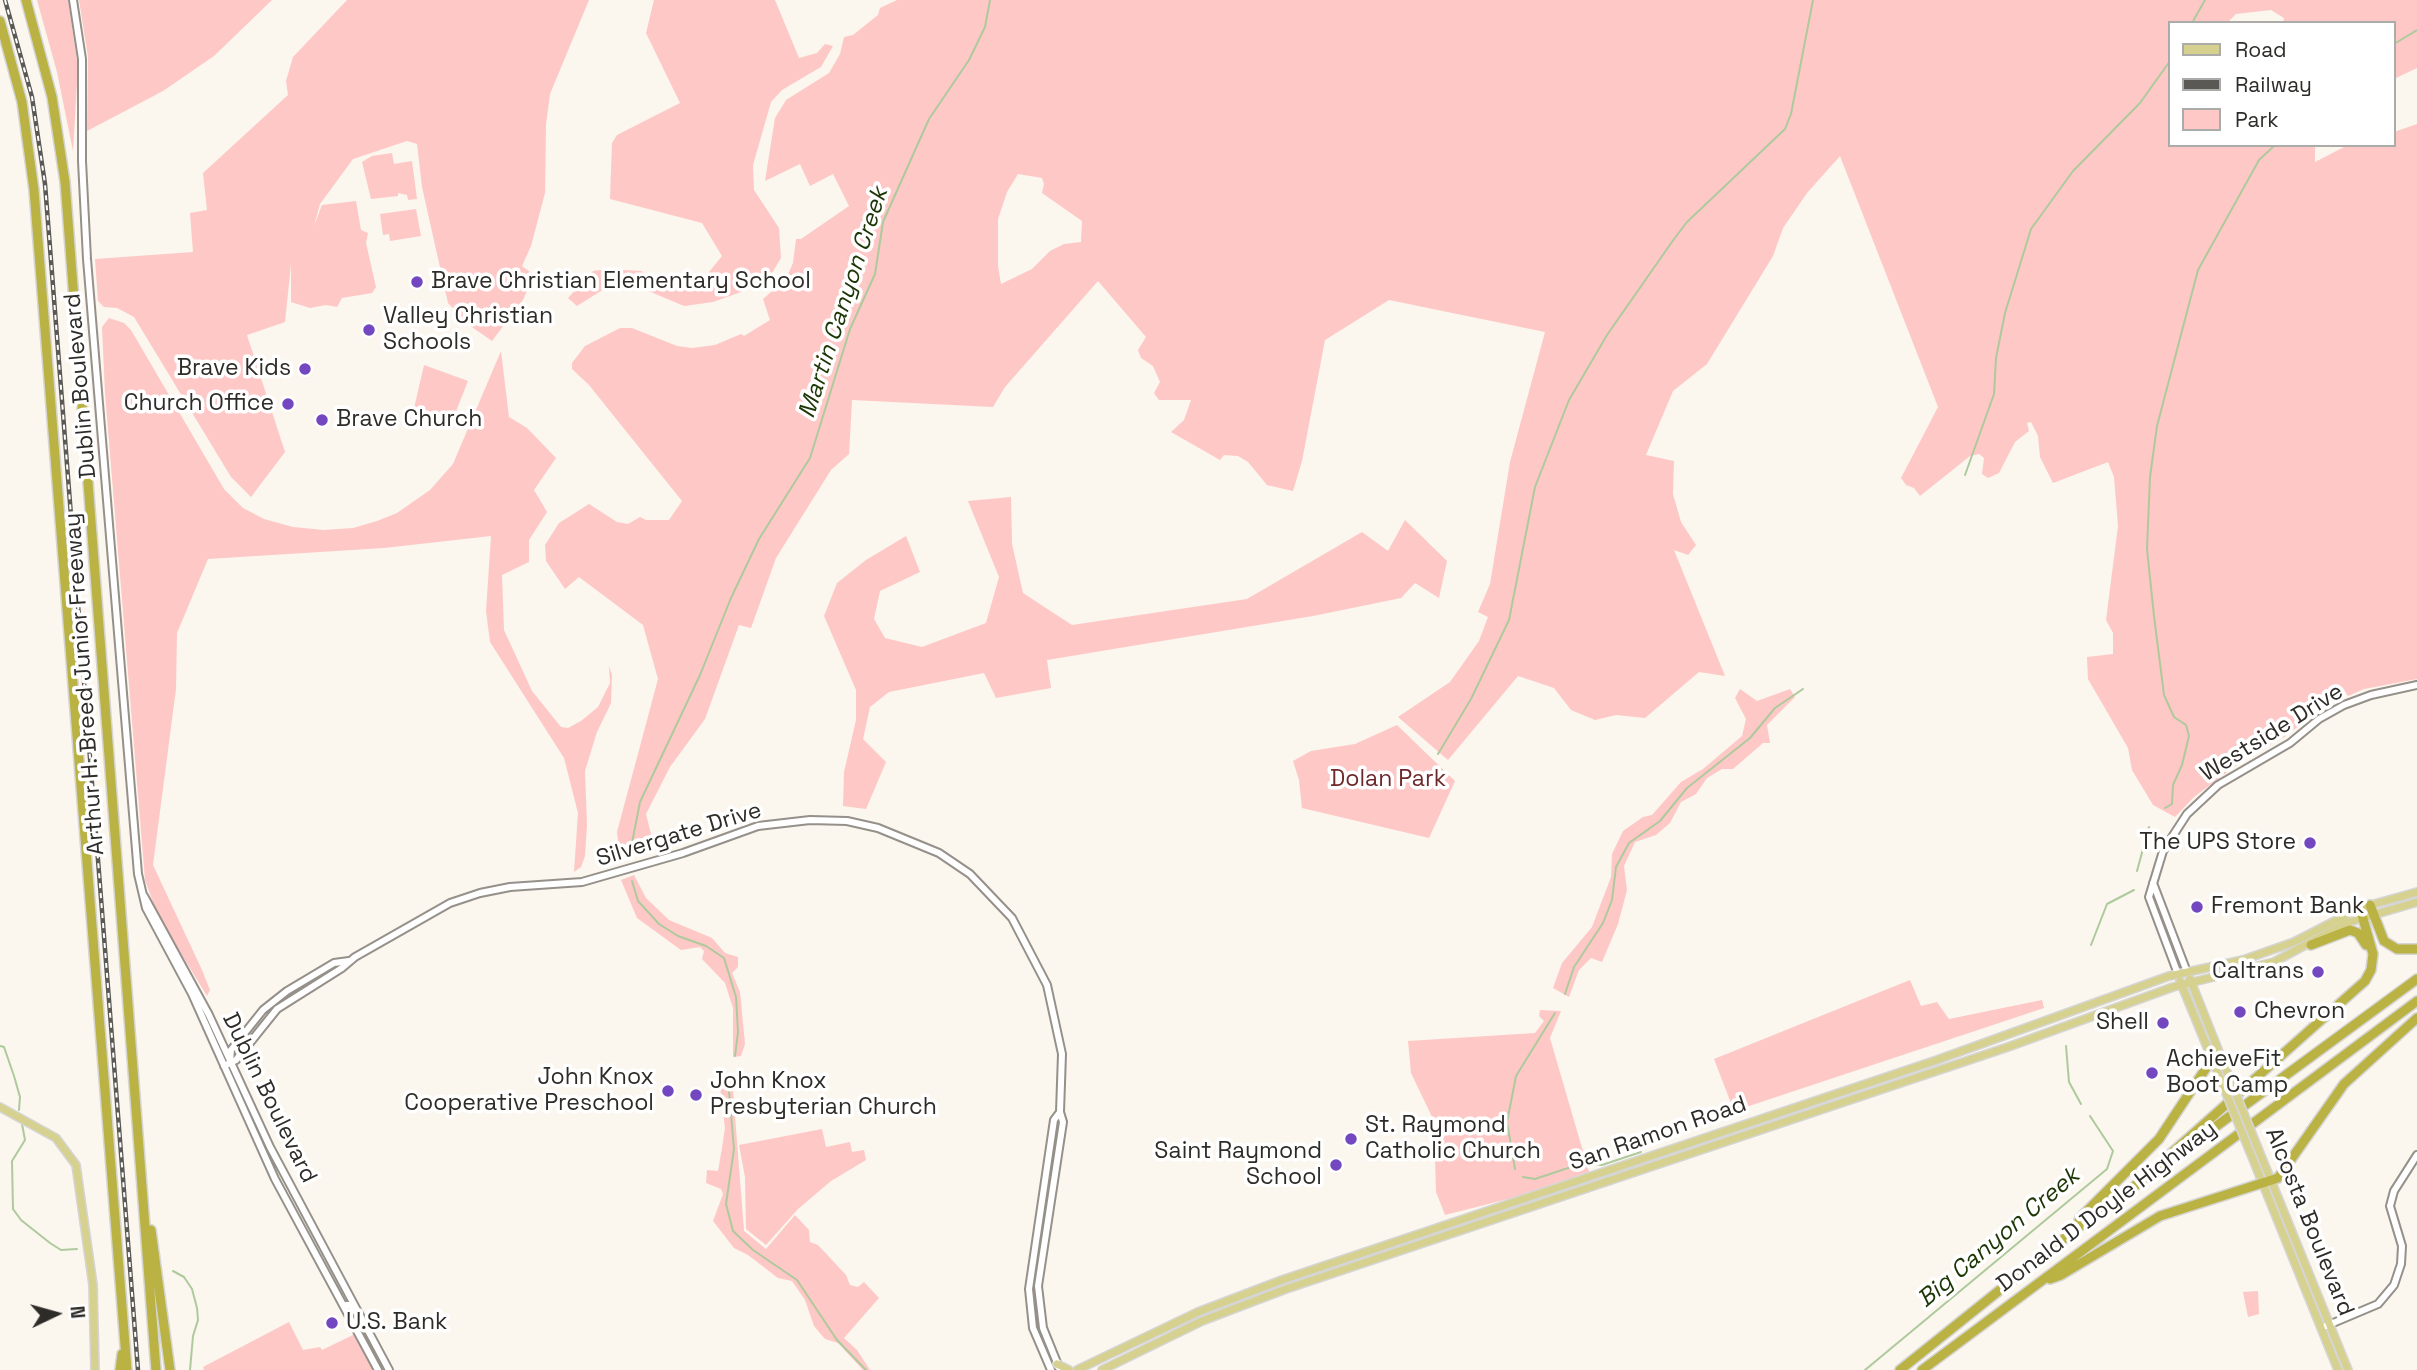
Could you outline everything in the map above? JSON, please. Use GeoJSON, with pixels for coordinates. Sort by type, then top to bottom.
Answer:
{"type":"FeatureCollection","features":[{"type":"Feature","properties":{"kind":"highway","name":"Arthur H. Breed Junior Freeway"},"geometry":{"type":"LineString","coordinates":[[26,0],[48,76],[64,172],[156,1370]]}},
{"type":"Feature","properties":{"kind":"highway","name":"Arthur H. Breed Junior Freeway"},"geometry":{"type":"LineString","coordinates":[[0,21],[22,102],[34,190],[127,1370]]}},
{"type":"Feature","properties":{"kind":"highway"},"geometry":{"type":"LineString","coordinates":[[2366,911],[2389,945],[2405,951],[2417,949]]}},
{"type":"Feature","properties":{"kind":"highway"},"geometry":{"type":"LineString","coordinates":[[2121,1197],[2358,989],[2371,970],[2373,959],[2366,911]]}},
{"type":"Feature","properties":{"kind":"highway"},"geometry":{"type":"LineString","coordinates":[[2311,945],[2346,930],[2354,930],[2362,937],[2373,959]]}},
{"type":"Feature","properties":{"kind":"highway","name":"Donald D Doyle Highway"},"geometry":{"type":"LineString","coordinates":[[1900,1370],[2076,1229],[2417,979]]}},
{"type":"Feature","properties":{"kind":"highway","name":"Donald D Doyle Highway"},"geometry":{"type":"LineString","coordinates":[[1922,1370],[2417,1000]]}},
{"type":"Feature","properties":{"kind":"highway"},"geometry":{"type":"LineString","coordinates":[[2045,1280],[2061,1276],[2160,1216],[2278,1178],[2344,1084],[2417,1018]]}},
{"type":"Feature","properties":{"kind":"highway"},"geometry":{"type":"LineString","coordinates":[[2076,1229],[2080,1218],[2159,1139],[2212,1059]]}},
{"type":"Feature","properties":{"kind":"highway"},"geometry":{"type":"LineString","coordinates":[[145,1208],[154,1248],[170,1370]]}},
{"type":"Feature","properties":{"kind":"highway"},"geometry":{"type":"LineString","coordinates":[[120,1370],[124,1342]]}},
{"type":"Feature","properties":{"kind":"main road"},"geometry":{"type":"LineString","coordinates":[[2279,960],[2284,950],[2302,942],[2305,935],[2417,892]]}},
{"type":"Feature","properties":{"kind":"main road"},"geometry":{"type":"LineString","coordinates":[[2366,911],[2417,902]]}},
{"type":"Feature","properties":{"kind":"main road","name":"San Ramon Road"},"geometry":{"type":"LineString","coordinates":[[1102,1370],[1202,1321],[1286,1289],[2008,1047],[2191,982],[2242,972],[2279,960],[2311,945],[2366,911]]}},
{"type":"Feature","properties":{"kind":"main road","name":"San Ramon Road"},"geometry":{"type":"LineString","coordinates":[[1077,1370],[1198,1312],[1282,1280],[1937,1060],[2178,974],[2243,960],[2305,935]]}},
{"type":"Feature","properties":{"kind":"main road","name":"Alcosta Boulevard"},"geometry":{"type":"LineString","coordinates":[[2187,972],[2257,1146],[2268,1183],[2338,1370]]}},
{"type":"Feature","properties":{"kind":"main road","name":"Alcosta Boulevard"},"geometry":{"type":"LineString","coordinates":[[2178,974],[2250,1152],[2268,1183],[2348,1370]]}},
{"type":"Feature","properties":{"kind":"main road"},"geometry":{"type":"LineString","coordinates":[[0,1107],[57,1138],[78,1169],[93,1285],[95,1370]]}},
{"type":"Feature","properties":{"kind":"main road"},"geometry":{"type":"LineString","coordinates":[[1056,1368],[1069,1370]]}},
{"type":"Feature","properties":{"kind":"street","name":"Dublin Boulevard"},"geometry":{"type":"LineString","coordinates":[[73,0],[82,59],[82,161],[88,259],[138,874],[146,908],[388,1370]]}},
{"type":"Feature","properties":{"kind":"street","name":"Westside Drive"},"geometry":{"type":"LineString","coordinates":[[2178,974],[2151,909],[2149,897],[2156,867],[2174,831],[2194,806],[2218,785],[2290,743],[2319,719],[2344,705],[2371,695],[2417,685]]}},
{"type":"Feature","properties":{"kind":"street","name":"Silvergate Drive"},"geometry":{"type":"LineString","coordinates":[[227,1063],[236,1060],[277,1009],[349,961],[423,917],[480,892],[582,882],[683,853],[758,826],[810,820],[848,821],[878,828],[940,853],[970,874],[1012,918],[1047,985],[1057,1020],[1063,1070],[1060,1112],[1063,1122],[1038,1286],[1043,1328],[1056,1368]]}},
{"type":"Feature","properties":{"kind":"street"},"geometry":{"type":"LineString","coordinates":[[2153,883],[2187,972]]}},
{"type":"Feature","properties":{"kind":"street","name":"Dublin Boulevard"},"geometry":{"type":"LineString","coordinates":[[227,1063],[275,1179],[346,1305],[378,1370]]}},
{"type":"Feature","properties":{"kind":"street"},"geometry":{"type":"LineString","coordinates":[[2321,1328],[2378,1304],[2394,1285],[2401,1264],[2402,1246],[2390,1206],[2394,1191],[2417,1155]]}},
{"type":"Feature","properties":{"kind":"street","name":"Dublin Boulevard"},"geometry":{"type":"LineString","coordinates":[[346,1305],[350,1304],[357,1318],[363,1319]]}},
{"type":"Feature","properties":{"kind":"green space"},"geometry":{"type":"Polygon","coordinates":[[[37,0],[68,0],[78,67],[73,151],[57,72],[37,0]]]}},
{"type":"Feature","properties":{"kind":"green space"},"geometry":{"type":"Polygon","coordinates":[[[79,0],[272,0],[214,56],[163,91],[87,131],[88,57],[79,0]]]}},
{"type":"Feature","properties":{"kind":"green space"},"geometry":{"type":"Polygon","coordinates":[[[347,0],[589,0],[550,94],[546,124],[545,193],[531,246],[522,266],[534,275],[523,300],[492,341],[469,325],[448,303],[422,187],[417,144],[407,141],[353,159],[320,204],[314,226],[322,205],[356,201],[361,230],[368,233],[366,243],[376,287],[372,293],[342,298],[337,307],[326,305],[310,308],[291,302],[291,264],[285,322],[247,335],[285,452],[251,497],[231,477],[134,317],[117,308],[104,307],[98,301],[95,259],[193,252],[190,213],[207,210],[203,173],[288,95],[286,81],[293,57],[347,0]]]}},
{"type":"Feature","properties":{"kind":"green space"},"geometry":{"type":"Polygon","coordinates":[[[654,0],[775,0],[799,58],[817,53],[825,44],[833,46],[821,67],[782,90],[771,102],[753,165],[754,190],[779,228],[781,258],[766,283],[713,302],[684,306],[639,287],[623,286],[604,289],[577,306],[568,298],[593,271],[641,271],[672,288],[681,288],[709,272],[722,256],[702,223],[610,199],[612,143],[617,135],[680,103],[646,33],[654,0]]]}},
{"type":"Feature","properties":{"kind":"green space"},"geometry":{"type":"Polygon","coordinates":[[[897,0],[2417,0],[2417,68],[2396,78],[2396,21],[2283,21],[2284,18],[2271,10],[2236,14],[2229,21],[2168,21],[2168,147],[2315,147],[2315,162],[2344,147],[2396,147],[2396,131],[2417,124],[2417,679],[2364,689],[2348,696],[2342,687],[2327,704],[2283,738],[2270,745],[2252,748],[2238,764],[2194,797],[2175,817],[2153,805],[2132,770],[2128,748],[2088,679],[2087,657],[2113,654],[2113,633],[2106,620],[2118,526],[2114,477],[2108,462],[2053,483],[2040,457],[2038,436],[2031,422],[2027,423],[2029,431],[2015,442],[1999,473],[1988,478],[1982,474],[1984,458],[1979,454],[1970,456],[1920,496],[1914,488],[1906,485],[1901,478],[1938,407],[1840,156],[1807,193],[1783,228],[1773,256],[1707,364],[1673,391],[1646,455],[1674,461],[1673,494],[1681,522],[1696,545],[1688,555],[1674,550],[1725,676],[1699,672],[1645,718],[1616,715],[1595,720],[1571,710],[1554,688],[1518,676],[1448,760],[1398,717],[1450,682],[1479,641],[1488,617],[1478,612],[1490,584],[1510,462],[1545,332],[1389,300],[1325,340],[1302,461],[1293,491],[1267,485],[1248,462],[1238,456],[1224,455],[1220,460],[1171,432],[1184,420],[1191,400],[1159,400],[1154,393],[1160,382],[1153,366],[1141,358],[1138,350],[1146,337],[1098,281],[1005,387],[993,407],[852,400],[849,454],[831,470],[776,558],[751,628],[739,625],[705,719],[670,767],[646,814],[653,842],[647,843],[645,851],[640,854],[619,851],[617,832],[658,679],[643,625],[579,577],[565,589],[546,561],[545,545],[559,523],[589,504],[617,522],[628,524],[640,517],[646,520],[669,520],[682,501],[589,385],[572,369],[572,363],[585,346],[620,328],[632,328],[677,346],[692,348],[715,345],[741,334],[744,336],[770,320],[763,299],[786,279],[793,263],[796,239],[801,239],[849,206],[833,174],[810,186],[800,164],[765,181],[775,118],[786,100],[829,73],[840,54],[844,37],[853,35],[878,15],[880,8],[897,0]],[[1018,174],[1007,192],[998,219],[998,266],[1001,284],[1032,269],[1050,251],[1064,244],[1081,242],[1082,221],[1042,193],[1042,178],[1018,174]]]}},
{"type":"Feature","properties":{"kind":"green space"},"geometry":{"type":"Polygon","coordinates":[[[392,153],[394,164],[412,161],[417,199],[408,200],[407,195],[398,193],[398,196],[371,199],[362,162],[372,156],[392,153]]]}},
{"type":"Feature","properties":{"kind":"green space"},"geometry":{"type":"Polygon","coordinates":[[[416,209],[421,236],[390,241],[389,234],[383,235],[380,214],[416,209]]]}},
{"type":"Feature","properties":{"kind":"green space"},"geometry":{"type":"Polygon","coordinates":[[[109,318],[124,323],[131,330],[224,489],[243,508],[264,519],[293,527],[324,530],[353,528],[377,521],[397,513],[430,490],[453,464],[501,351],[509,417],[527,428],[556,458],[534,490],[547,512],[529,540],[529,562],[502,575],[504,630],[532,691],[561,727],[568,728],[581,721],[598,707],[610,683],[609,666],[612,675],[611,703],[597,732],[585,771],[587,825],[585,856],[581,867],[574,872],[578,813],[564,758],[490,642],[486,611],[491,536],[384,548],[208,559],[177,633],[176,689],[153,865],[202,970],[210,990],[207,996],[158,916],[145,880],[105,393],[102,327],[109,318]]]}},
{"type":"Feature","properties":{"kind":"green space"},"geometry":{"type":"Polygon","coordinates":[[[424,365],[468,381],[451,424],[412,417],[424,365]]]}},
{"type":"Feature","properties":{"kind":"green space"},"geometry":{"type":"Polygon","coordinates":[[[1011,497],[1012,544],[1023,593],[1072,625],[1247,599],[1362,532],[1388,551],[1405,520],[1447,561],[1439,598],[1415,583],[1401,598],[1313,616],[1047,660],[1051,688],[996,698],[984,673],[889,692],[870,707],[863,739],[886,762],[866,809],[843,806],[844,772],[856,720],[856,690],[824,616],[837,583],[866,560],[906,536],[920,572],[880,591],[874,619],[885,638],[922,647],[986,623],[999,577],[968,501],[1011,497]]]}},
{"type":"Feature","properties":{"kind":"green space"},"geometry":{"type":"Polygon","coordinates":[[[1740,689],[1757,701],[1790,689],[1795,697],[1767,725],[1770,743],[1763,743],[1733,769],[1722,769],[1707,778],[1696,794],[1681,802],[1670,823],[1656,835],[1635,842],[1624,866],[1627,890],[1618,924],[1602,962],[1591,958],[1579,970],[1569,997],[1553,988],[1562,963],[1592,927],[1611,877],[1612,854],[1623,831],[1643,817],[1652,815],[1681,782],[1703,769],[1742,736],[1746,719],[1735,698],[1740,689]]]}},
{"type":"Feature","properties":{"kind":"green space","name":"Dolan Park"},"geometry":{"type":"Polygon","coordinates":[[[1397,725],[1455,781],[1429,838],[1302,808],[1299,780],[1293,761],[1311,751],[1355,744],[1397,725]]]}},
{"type":"Feature","properties":{"kind":"green space"},"geometry":{"type":"Polygon","coordinates":[[[634,875],[646,898],[669,920],[712,938],[725,953],[738,957],[738,967],[732,973],[740,992],[745,1044],[741,1056],[733,1057],[733,1008],[725,983],[702,959],[704,951],[700,947],[681,950],[637,918],[621,880],[634,875]]]}},
{"type":"Feature","properties":{"kind":"green space"},"geometry":{"type":"Polygon","coordinates":[[[1910,980],[1921,1006],[1937,1002],[1949,1019],[2042,1000],[2044,1008],[1734,1111],[1714,1059],[1910,980]]]}},
{"type":"Feature","properties":{"kind":"green space"},"geometry":{"type":"Polygon","coordinates":[[[1540,1010],[1561,1011],[1550,1038],[1589,1172],[1512,1198],[1445,1215],[1436,1192],[1434,1121],[1411,1073],[1408,1041],[1535,1033],[1544,1021],[1539,1016],[1540,1010]]]}},
{"type":"Feature","properties":{"kind":"green space"},"geometry":{"type":"Polygon","coordinates":[[[732,1077],[744,1231],[766,1249],[795,1215],[809,1230],[810,1242],[818,1245],[846,1275],[850,1285],[858,1287],[864,1282],[879,1298],[844,1338],[857,1350],[870,1370],[863,1370],[838,1343],[825,1339],[814,1326],[805,1300],[792,1281],[778,1278],[748,1255],[734,1248],[713,1221],[723,1194],[721,1189],[706,1183],[707,1170],[718,1171],[725,1128],[719,1078],[732,1077]]]}},
{"type":"Feature","properties":{"kind":"green space"},"geometry":{"type":"Polygon","coordinates":[[[822,1129],[826,1147],[850,1142],[852,1152],[864,1150],[866,1160],[831,1181],[798,1209],[766,1245],[746,1229],[745,1177],[739,1145],[822,1129]]]}},
{"type":"Feature","properties":{"kind":"green space"},"geometry":{"type":"Polygon","coordinates":[[[2258,1291],[2259,1314],[2248,1317],[2243,1292],[2258,1291]]]}},
{"type":"Feature","properties":{"kind":"green space"},"geometry":{"type":"Polygon","coordinates":[[[289,1322],[303,1350],[320,1347],[322,1350],[355,1334],[373,1370],[204,1370],[203,1367],[289,1322]]]}},
{"type":"Feature","properties":{"kind":"waterway","name":"Martin Canyon Creek"},"geometry":{"type":"LineString","coordinates":[[631,848],[640,802],[700,675],[731,598],[759,539],[810,458],[850,329],[875,274],[883,222],[929,119],[969,60],[985,27],[990,0]]}},
{"type":"Feature","properties":{"kind":"waterway"},"geometry":{"type":"LineString","coordinates":[[1438,754],[1471,699],[1509,620],[1535,487],[1569,400],[1607,335],[1687,222],[1785,129],[1791,114],[1813,0]]}},
{"type":"Feature","properties":{"kind":"waterway"},"geometry":{"type":"LineString","coordinates":[[2193,21],[2205,0]]}},
{"type":"Feature","properties":{"kind":"waterway","name":"Big Canyon Creek"},"geometry":{"type":"LineString","coordinates":[[2396,43],[2417,30]]}},
{"type":"Feature","properties":{"kind":"waterway"},"geometry":{"type":"LineString","coordinates":[[1965,475],[1994,394],[1996,358],[2005,313],[2031,229],[2073,171],[2140,103],[2168,64]]}},
{"type":"Feature","properties":{"kind":"waterway","name":"Big Canyon Creek"},"geometry":{"type":"LineString","coordinates":[[2165,808],[2172,804],[2173,785],[2182,765],[2189,736],[2186,725],[2174,717],[2164,695],[2147,549],[2150,477],[2157,426],[2198,270],[2259,160],[2273,147]]}},
{"type":"Feature","properties":{"kind":"waterway"},"geometry":{"type":"LineString","coordinates":[[1565,994],[1574,967],[1603,923],[1612,900],[1616,867],[1629,843],[1660,821],[1687,788],[1750,738],[1775,708],[1803,689]]}},
{"type":"Feature","properties":{"kind":"waterway","name":"Big Canyon Creek"},"geometry":{"type":"LineString","coordinates":[[2137,871],[2149,827]]}},
{"type":"Feature","properties":{"kind":"waterway","name":"Martin Canyon Creek"},"geometry":{"type":"LineString","coordinates":[[632,881],[638,901],[659,924],[678,936],[706,946],[724,958],[736,997],[738,1032],[735,1056]]}},
{"type":"Feature","properties":{"kind":"waterway","name":"Big Canyon Creek"},"geometry":{"type":"LineString","coordinates":[[2091,945],[2107,904],[2134,890]]}},
{"type":"Feature","properties":{"kind":"waterway"},"geometry":{"type":"LineString","coordinates":[[1515,1169],[1507,1122],[1516,1076],[1555,1013]]}},
{"type":"Feature","properties":{"kind":"waterway"},"geometry":{"type":"LineString","coordinates":[[0,1046],[4,1047],[14,1076],[20,1097],[19,1110]]}},
{"type":"Feature","properties":{"kind":"waterway","name":"Big Canyon Creek"},"geometry":{"type":"LineString","coordinates":[[2066,1046],[2069,1082],[2081,1104]]}},
{"type":"Feature","properties":{"kind":"waterway","name":"Martin Canyon Creek"},"geometry":{"type":"LineString","coordinates":[[728,1079],[734,1149],[726,1204],[733,1231],[753,1250],[797,1280],[837,1340],[866,1370]]}},
{"type":"Feature","properties":{"kind":"waterway","name":"Big Canyon Creek"},"geometry":{"type":"LineString","coordinates":[[1865,1370],[2107,1169],[2113,1151],[2090,1116]]}},
{"type":"Feature","properties":{"kind":"waterway"},"geometry":{"type":"LineString","coordinates":[[22,1124],[25,1140],[12,1161],[13,1209],[21,1220],[61,1250],[77,1249]]}},
{"type":"Feature","properties":{"kind":"waterway"},"geometry":{"type":"LineString","coordinates":[[1523,1177],[1535,1179],[1583,1163],[1602,1165],[1641,1152]]}},
{"type":"Feature","properties":{"kind":"waterway"},"geometry":{"type":"LineString","coordinates":[[173,1271],[184,1277],[192,1289],[197,1308],[198,1320],[193,1336],[190,1370]]}},
{"type":"Feature","properties":{"kind":"railway"},"geometry":{"type":"LineString","coordinates":[[5,0],[32,97],[45,184],[138,1370]]}},
{"type":"Feature","properties":{"kind":"place","name":"Brave Christian Elementary School"},"geometry":{"type":"Point","coordinates":[417,282]}},
{"type":"Feature","properties":{"kind":"place","name":"Valley Christian Schools"},"geometry":{"type":"Point","coordinates":[369,330]}},
{"type":"Feature","properties":{"kind":"place","name":"Brave Kids"},"geometry":{"type":"Point","coordinates":[305,369]}},
{"type":"Feature","properties":{"kind":"place","name":"Church Office"},"geometry":{"type":"Point","coordinates":[288,404]}},
{"type":"Feature","properties":{"kind":"place","name":"Brave Church"},"geometry":{"type":"Point","coordinates":[322,420]}},
{"type":"Feature","properties":{"kind":"place","name":"The UPS Store"},"geometry":{"type":"Point","coordinates":[2310,843]}},
{"type":"Feature","properties":{"kind":"place","name":"Fremont Bank"},"geometry":{"type":"Point","coordinates":[2197,907]}},
{"type":"Feature","properties":{"kind":"place","name":"Caltrans"},"geometry":{"type":"Point","coordinates":[2318,972]}},
{"type":"Feature","properties":{"kind":"place","name":"Chevron"},"geometry":{"type":"Point","coordinates":[2240,1012]}},
{"type":"Feature","properties":{"kind":"place","name":"Shell"},"geometry":{"type":"Point","coordinates":[2163,1023]}},
{"type":"Feature","properties":{"kind":"place","name":"AchieveFit Boot Camp"},"geometry":{"type":"Point","coordinates":[2152,1073]}},
{"type":"Feature","properties":{"kind":"place","name":"John Knox Cooperative Preschool"},"geometry":{"type":"Point","coordinates":[668,1091]}},
{"type":"Feature","properties":{"kind":"place","name":"John Knox Presbyterian Church"},"geometry":{"type":"Point","coordinates":[696,1095]}},
{"type":"Feature","properties":{"kind":"place","name":"St. Raymond Catholic Church"},"geometry":{"type":"Point","coordinates":[1351,1139]}},
{"type":"Feature","properties":{"kind":"place","name":"Saint Raymond School"},"geometry":{"type":"Point","coordinates":[1336,1165]}},
{"type":"Feature","properties":{"kind":"place","name":"U.S. Bank"},"geometry":{"type":"Point","coordinates":[332,1323]}}]}
